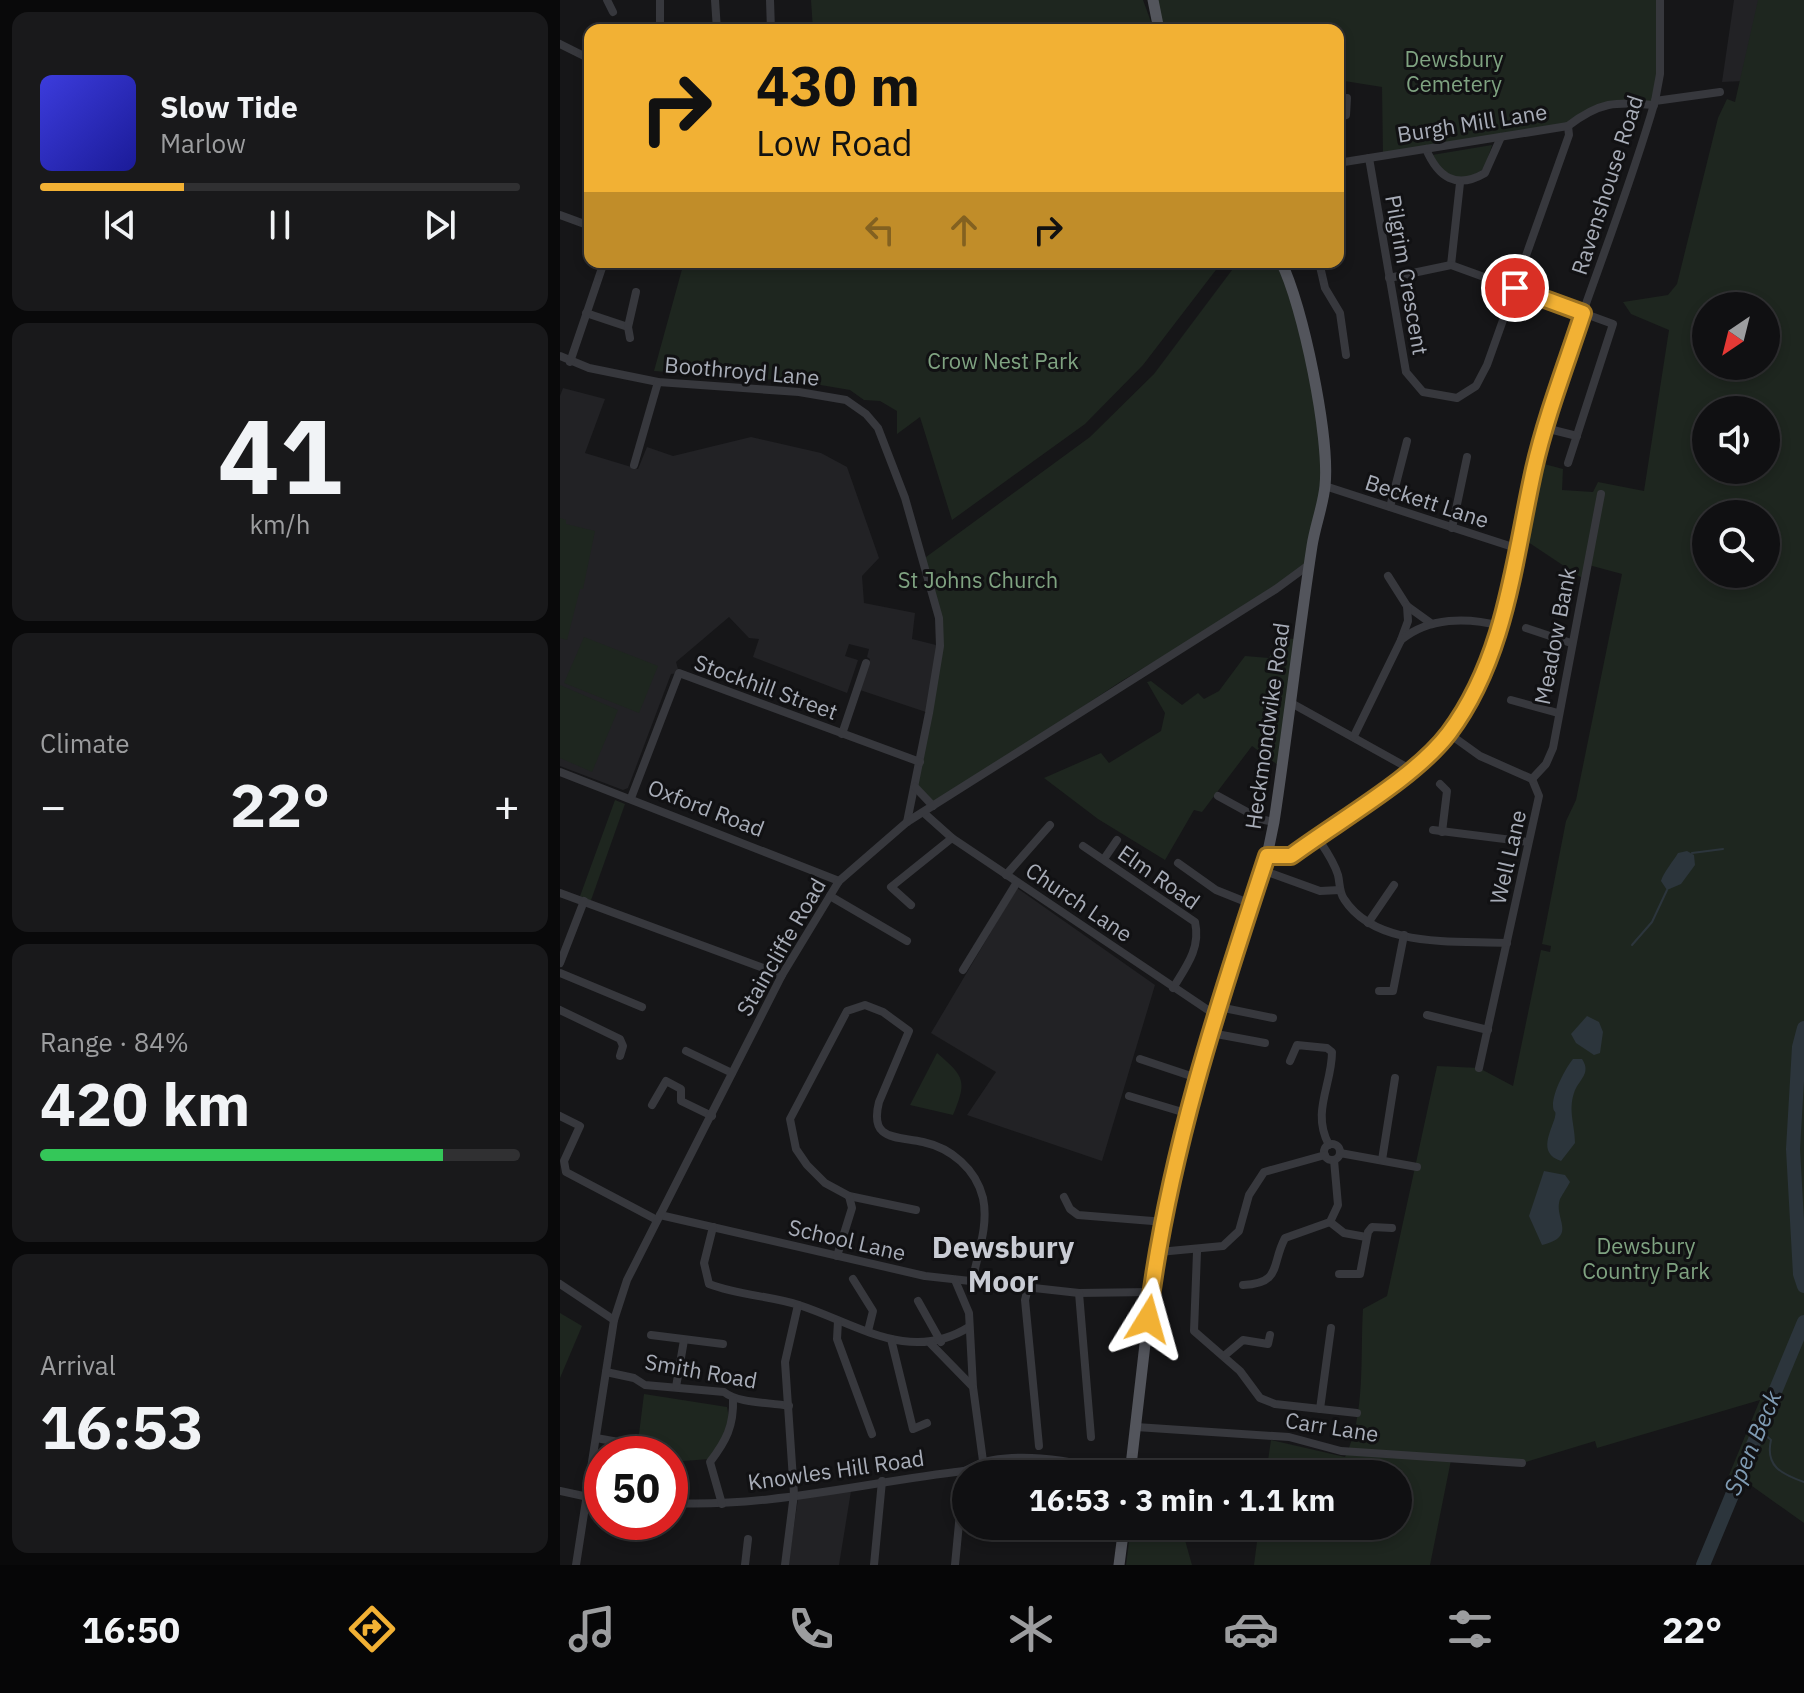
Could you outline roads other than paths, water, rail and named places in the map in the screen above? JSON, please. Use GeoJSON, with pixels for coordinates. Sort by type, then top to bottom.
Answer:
{"type":"FeatureCollection","features":[{"type":"Feature","properties":{"kind":"main road"},"geometry":{"type":"LineString","coordinates":[[1153,0],[1158,24]]}},
{"type":"Feature","properties":{"kind":"main road","name":"Heckmondwike Road"},"geometry":{"type":"LineString","coordinates":[[1132,1460],[1151,1292],[1197,1078],[1267,856],[1274,822],[1325,486],[1325,444],[1293,286],[1284,268]]}},
{"type":"Feature","properties":{"kind":"main road"},"geometry":{"type":"LineString","coordinates":[[1119,1565],[1123,1542]]}},
{"type":"Feature","properties":{"kind":"street"},"geometry":{"type":"LineString","coordinates":[[607,0],[613,12]]}},
{"type":"Feature","properties":{"kind":"street"},"geometry":{"type":"LineString","coordinates":[[660,0],[660,24]]}},
{"type":"Feature","properties":{"kind":"street"},"geometry":{"type":"LineString","coordinates":[[715,0],[717,24]]}},
{"type":"Feature","properties":{"kind":"street"},"geometry":{"type":"LineString","coordinates":[[770,0],[771,24]]}},
{"type":"Feature","properties":{"kind":"street","name":"Ravenshouse Road"},"geometry":{"type":"LineString","coordinates":[[1267,856],[1291,856],[1410,769],[1448,733],[1473,693],[1501,626],[1545,428],[1655,103],[1660,74],[1660,0]]}},
{"type":"Feature","properties":{"kind":"street"},"geometry":{"type":"LineString","coordinates":[[560,44],[584,56]]}},
{"type":"Feature","properties":{"kind":"street","name":"Burgh Mill Lane"},"geometry":{"type":"LineString","coordinates":[[1344,162],[1568,126],[1592,107],[1623,102],[1655,103],[1720,92]]}},
{"type":"Feature","properties":{"kind":"street"},"geometry":{"type":"LineString","coordinates":[[1344,116],[1347,98]]}},
{"type":"Feature","properties":{"kind":"street","name":"Pilgrim Crescent"},"geometry":{"type":"LineString","coordinates":[[1369,158],[1406,372],[1423,392],[1457,398],[1476,386],[1515,288],[1569,135],[1568,126]]}},
{"type":"Feature","properties":{"kind":"street"},"geometry":{"type":"LineString","coordinates":[[1426,149],[1433,166],[1445,178],[1460,183],[1485,173],[1501,137]]}},
{"type":"Feature","properties":{"kind":"street"},"geometry":{"type":"LineString","coordinates":[[1451,265],[1460,183]]}},
{"type":"Feature","properties":{"kind":"street"},"geometry":{"type":"LineString","coordinates":[[560,215],[584,224]]}},
{"type":"Feature","properties":{"kind":"street"},"geometry":{"type":"LineString","coordinates":[[1389,278],[1451,265],[1613,324],[1613,333],[1568,463]]}},
{"type":"Feature","properties":{"kind":"street"},"geometry":{"type":"LineString","coordinates":[[570,362],[602,268]]}},
{"type":"Feature","properties":{"kind":"street"},"geometry":{"type":"LineString","coordinates":[[1320,268],[1325,288],[1340,313],[1346,355]]}},
{"type":"Feature","properties":{"kind":"street"},"geometry":{"type":"LineString","coordinates":[[630,338],[628,327],[636,292]]}},
{"type":"Feature","properties":{"kind":"street"},"geometry":{"type":"LineString","coordinates":[[586,313],[628,327]]}},
{"type":"Feature","properties":{"kind":"street","name":"Boothroyd Lane"},"geometry":{"type":"LineString","coordinates":[[560,356],[570,362],[658,382],[799,392],[846,400],[878,428],[901,486],[939,618],[940,646],[907,822]]}},
{"type":"Feature","properties":{"kind":"street"},"geometry":{"type":"LineString","coordinates":[[634,465],[658,382]]}},
{"type":"Feature","properties":{"kind":"street"},"geometry":{"type":"LineString","coordinates":[[1545,428],[1577,436]]}},
{"type":"Feature","properties":{"kind":"street"},"geometry":{"type":"LineString","coordinates":[[1390,507],[1407,441]]}},
{"type":"Feature","properties":{"kind":"street"},"geometry":{"type":"LineString","coordinates":[[1452,528],[1467,457]]}},
{"type":"Feature","properties":{"kind":"street","name":"Beckett Lane"},"geometry":{"type":"LineString","coordinates":[[1325,486],[1519,549]]}},
{"type":"Feature","properties":{"kind":"street","name":"Meadow Bank"},"geometry":{"type":"LineString","coordinates":[[1532,779],[1546,764],[1553,748],[1601,494]]}},
{"type":"Feature","properties":{"kind":"street","name":"Staincliffe Road"},"geometry":{"type":"LineString","coordinates":[[596,1436],[614,1320],[635,1260],[712,1116],[782,975],[839,881],[907,822],[1276,589],[1311,563]]}},
{"type":"Feature","properties":{"kind":"street"},"geometry":{"type":"LineString","coordinates":[[1388,576],[1407,606],[1432,624]]}},
{"type":"Feature","properties":{"kind":"street"},"geometry":{"type":"LineString","coordinates":[[1354,736],[1401,640],[1408,621],[1407,606]]}},
{"type":"Feature","properties":{"kind":"street"},"geometry":{"type":"LineString","coordinates":[[1401,640],[1414,629],[1432,624],[1478,620],[1501,626]]}},
{"type":"Feature","properties":{"kind":"street"},"geometry":{"type":"LineString","coordinates":[[1526,628],[1571,643]]}},
{"type":"Feature","properties":{"kind":"street"},"geometry":{"type":"LineString","coordinates":[[842,734],[866,663]]}},
{"type":"Feature","properties":{"kind":"street","name":"Stockhill Street"},"geometry":{"type":"LineString","coordinates":[[631,798],[679,673],[920,762]]}},
{"type":"Feature","properties":{"kind":"street"},"geometry":{"type":"LineString","coordinates":[[1511,700],[1558,713]]}},
{"type":"Feature","properties":{"kind":"street"},"geometry":{"type":"LineString","coordinates":[[1293,704],[1410,769]]}},
{"type":"Feature","properties":{"kind":"street"},"geometry":{"type":"LineString","coordinates":[[1448,733],[1480,756],[1532,779]]}},
{"type":"Feature","properties":{"kind":"street","name":"Oxford Road"},"geometry":{"type":"LineString","coordinates":[[560,772],[839,881]]}},
{"type":"Feature","properties":{"kind":"street","name":"Well Lane"},"geometry":{"type":"LineString","coordinates":[[1479,1068],[1528,842],[1539,805],[1532,779]]}},
{"type":"Feature","properties":{"kind":"street"},"geometry":{"type":"LineString","coordinates":[[1440,784],[1447,791],[1438,831],[1528,842]]}},
{"type":"Feature","properties":{"kind":"street"},"geometry":{"type":"LineString","coordinates":[[915,787],[933,806]]}},
{"type":"Feature","properties":{"kind":"street"},"geometry":{"type":"LineString","coordinates":[[1218,796],[1260,819],[1274,822]]}},
{"type":"Feature","properties":{"kind":"street","name":"Church Lane"},"geometry":{"type":"LineString","coordinates":[[924,813],[952,838],[1006,875],[1173,988],[1218,1012]]}},
{"type":"Feature","properties":{"kind":"street"},"geometry":{"type":"LineString","coordinates":[[1006,875],[1050,825]]}},
{"type":"Feature","properties":{"kind":"street"},"geometry":{"type":"LineString","coordinates":[[1317,837],[1333,861],[1344,899],[1368,923],[1384,931],[1404,935],[1507,943]]}},
{"type":"Feature","properties":{"kind":"street"},"geometry":{"type":"LineString","coordinates":[[911,905],[891,887],[952,838]]}},
{"type":"Feature","properties":{"kind":"street"},"geometry":{"type":"LineString","coordinates":[[1104,859],[1117,840]]}},
{"type":"Feature","properties":{"kind":"street","name":"Elm Road"},"geometry":{"type":"LineString","coordinates":[[1083,846],[1195,922],[1198,935],[1195,951],[1173,988]]}},
{"type":"Feature","properties":{"kind":"street"},"geometry":{"type":"LineString","coordinates":[[1178,863],[1216,890],[1251,904]]}},
{"type":"Feature","properties":{"kind":"street"},"geometry":{"type":"LineString","coordinates":[[1273,874],[1320,891],[1340,890]]}},
{"type":"Feature","properties":{"kind":"street"},"geometry":{"type":"LineString","coordinates":[[963,970],[1017,882]]}},
{"type":"Feature","properties":{"kind":"street"},"geometry":{"type":"LineString","coordinates":[[1368,923],[1394,885]]}},
{"type":"Feature","properties":{"kind":"street"},"geometry":{"type":"LineString","coordinates":[[560,893],[782,975]]}},
{"type":"Feature","properties":{"kind":"street"},"geometry":{"type":"LineString","coordinates":[[830,896],[907,941]]}},
{"type":"Feature","properties":{"kind":"street"},"geometry":{"type":"LineString","coordinates":[[560,963],[584,901]]}},
{"type":"Feature","properties":{"kind":"street"},"geometry":{"type":"LineString","coordinates":[[1379,991],[1393,991],[1404,935]]}},
{"type":"Feature","properties":{"kind":"street"},"geometry":{"type":"LineString","coordinates":[[560,973],[642,1007]]}},
{"type":"Feature","properties":{"kind":"street"},"geometry":{"type":"LineString","coordinates":[[916,1210],[849,1196],[825,1183],[796,1149],[790,1128],[795,1107],[847,1011],[865,1005],[883,1012],[909,1031],[876,1112],[880,1129],[889,1138],[939,1147],[959,1158],[975,1178],[985,1216],[972,1283]]}},
{"type":"Feature","properties":{"kind":"street"},"geometry":{"type":"LineString","coordinates":[[560,1010],[620,1039],[623,1046],[620,1056]]}},
{"type":"Feature","properties":{"kind":"street"},"geometry":{"type":"LineString","coordinates":[[1218,1012],[1273,1018]]}},
{"type":"Feature","properties":{"kind":"street"},"geometry":{"type":"LineString","coordinates":[[1427,1015],[1488,1030]]}},
{"type":"Feature","properties":{"kind":"street"},"geometry":{"type":"LineString","coordinates":[[1211,1033],[1265,1043]]}},
{"type":"Feature","properties":{"kind":"street"},"geometry":{"type":"LineString","coordinates":[[1290,1061],[1297,1045],[1332,1052],[1320,1112],[1321,1127],[1329,1145],[1325,1155]]}},
{"type":"Feature","properties":{"kind":"street"},"geometry":{"type":"LineString","coordinates":[[686,1051],[732,1073]]}},
{"type":"Feature","properties":{"kind":"street"},"geometry":{"type":"LineString","coordinates":[[1140,1059],[1197,1078]]}},
{"type":"Feature","properties":{"kind":"street"},"geometry":{"type":"LineString","coordinates":[[1382,1160],[1395,1078]]}},
{"type":"Feature","properties":{"kind":"street"},"geometry":{"type":"LineString","coordinates":[[652,1105],[666,1081],[681,1089],[681,1101],[712,1116]]}},
{"type":"Feature","properties":{"kind":"street"},"geometry":{"type":"LineString","coordinates":[[1129,1096],[1189,1114]]}},
{"type":"Feature","properties":{"kind":"street","name":"School Lane"},"geometry":{"type":"LineString","coordinates":[[560,1116],[580,1126],[564,1161],[566,1172],[658,1218],[972,1283],[1079,1293],[1151,1292]]}},
{"type":"Feature","properties":{"kind":"street"},"geometry":{"type":"LineString","coordinates":[[1243,1285],[1259,1285],[1268,1279],[1280,1259],[1285,1238],[1330,1222],[1338,1205],[1337,1146],[1329,1145]]}},
{"type":"Feature","properties":{"kind":"street"},"geometry":{"type":"LineString","coordinates":[[1159,1252],[1197,1252],[1230,1242],[1245,1215],[1249,1195],[1264,1172],[1325,1155],[1382,1160],[1417,1167]]}},
{"type":"Feature","properties":{"kind":"street"},"geometry":{"type":"LineString","coordinates":[[837,1256],[852,1208],[849,1196]]}},
{"type":"Feature","properties":{"kind":"street"},"geometry":{"type":"LineString","coordinates":[[1064,1197],[1070,1209],[1078,1215],[1165,1222]]}},
{"type":"Feature","properties":{"kind":"street"},"geometry":{"type":"LineString","coordinates":[[1330,1222],[1344,1233],[1366,1237]]}},
{"type":"Feature","properties":{"kind":"street"},"geometry":{"type":"LineString","coordinates":[[713,1227],[704,1263],[709,1284],[734,1293],[798,1305],[891,1339],[936,1343],[969,1327]]}},
{"type":"Feature","properties":{"kind":"street"},"geometry":{"type":"LineString","coordinates":[[1339,1274],[1360,1274],[1366,1237],[1372,1227],[1392,1228]]}},
{"type":"Feature","properties":{"kind":"street"},"geometry":{"type":"LineString","coordinates":[[1197,1252],[1194,1331],[1240,1371],[1260,1398],[1275,1404],[1357,1413]]}},
{"type":"Feature","properties":{"kind":"street"},"geometry":{"type":"LineString","coordinates":[[853,1279],[873,1311],[868,1331]]}},
{"type":"Feature","properties":{"kind":"street"},"geometry":{"type":"LineString","coordinates":[[955,1280],[969,1313],[973,1387],[983,1460]]}},
{"type":"Feature","properties":{"kind":"street"},"geometry":{"type":"LineString","coordinates":[[560,1284],[614,1320]]}},
{"type":"Feature","properties":{"kind":"street"},"geometry":{"type":"LineString","coordinates":[[1028,1288],[1025,1300],[1039,1446]]}},
{"type":"Feature","properties":{"kind":"street"},"geometry":{"type":"LineString","coordinates":[[1079,1293],[1091,1437]]}},
{"type":"Feature","properties":{"kind":"street"},"geometry":{"type":"LineString","coordinates":[[918,1301],[936,1343],[973,1387]]}},
{"type":"Feature","properties":{"kind":"street"},"geometry":{"type":"LineString","coordinates":[[785,1565],[794,1494],[785,1362],[798,1305]]}},
{"type":"Feature","properties":{"kind":"street"},"geometry":{"type":"LineString","coordinates":[[838,1321],[837,1339],[872,1434]]}},
{"type":"Feature","properties":{"kind":"street"},"geometry":{"type":"LineString","coordinates":[[1320,1409],[1331,1328]]}},
{"type":"Feature","properties":{"kind":"street"},"geometry":{"type":"LineString","coordinates":[[651,1335],[723,1344]]}},
{"type":"Feature","properties":{"kind":"street"},"geometry":{"type":"LineString","coordinates":[[1224,1356],[1243,1340],[1268,1344],[1270,1335]]}},
{"type":"Feature","properties":{"kind":"street"},"geometry":{"type":"LineString","coordinates":[[891,1339],[913,1429],[927,1423]]}},
{"type":"Feature","properties":{"kind":"street"},"geometry":{"type":"LineString","coordinates":[[676,1387],[684,1340]]}},
{"type":"Feature","properties":{"kind":"street","name":"Smith Road"},"geometry":{"type":"LineString","coordinates":[[606,1372],[634,1378],[645,1385],[724,1392],[733,1399],[759,1399],[789,1406]]}},
{"type":"Feature","properties":{"kind":"street"},"geometry":{"type":"LineString","coordinates":[[722,1504],[710,1462],[724,1444],[734,1421],[733,1399]]}},
{"type":"Feature","properties":{"kind":"street","name":"Carr Lane"},"geometry":{"type":"LineString","coordinates":[[1136,1427],[1289,1437],[1341,1451],[1522,1463]]}},
{"type":"Feature","properties":{"kind":"street","name":"Knowles Hill Road"},"geometry":{"type":"LineString","coordinates":[[688,1503],[722,1504],[952,1472]]}},
{"type":"Feature","properties":{"kind":"street"},"geometry":{"type":"LineString","coordinates":[[874,1565],[882,1481]]}},
{"type":"Feature","properties":{"kind":"street"},"geometry":{"type":"LineString","coordinates":[[560,1491],[584,1499]]}},
{"type":"Feature","properties":{"kind":"street","name":"Staincliffe Road"},"geometry":{"type":"LineString","coordinates":[[576,1565],[584,1506]]}},
{"type":"Feature","properties":{"kind":"street"},"geometry":{"type":"LineString","coordinates":[[745,1565],[748,1539]]}},
{"type":"Feature","properties":{"kind":"street"},"geometry":{"type":"LineString","coordinates":[[955,1565],[957,1540]]}},
{"type":"Feature","properties":{"kind":"waterway"},"geometry":{"type":"LineString","coordinates":[[1692,853],[1723,849]]}},
{"type":"Feature","properties":{"kind":"waterway"},"geometry":{"type":"LineString","coordinates":[[1632,945],[1652,922],[1667,890]]}},
{"type":"Feature","properties":{"kind":"waterway","name":"Spen Beck"},"geometry":{"type":"LineString","coordinates":[[1804,1028],[1799,1047],[1793,1149],[1800,1274],[1804,1286]]}},
{"type":"Feature","properties":{"kind":"waterway","name":"Spen Beck"},"geometry":{"type":"LineString","coordinates":[[1703,1565],[1804,1322]]}},
{"type":"Feature","properties":{"kind":"waterway"},"geometry":{"type":"LineString","coordinates":[[1761,1431],[1771,1440],[1770,1456],[1777,1468],[1804,1482]]}},
{"type":"Feature","properties":{"kind":"district","name":"Dewsbury Moor"},"geometry":{"type":"Point","coordinates":[1003,1265]}},
{"type":"Feature","properties":{"kind":"park label","name":"Dewsbury Cemetery"},"geometry":{"type":"Point","coordinates":[1454,72]}},
{"type":"Feature","properties":{"kind":"park label","name":"Crow Nest Park"},"geometry":{"type":"Point","coordinates":[1003,361]}},
{"type":"Feature","properties":{"kind":"park label","name":"St Johns Church"},"geometry":{"type":"Point","coordinates":[978,580]}},
{"type":"Feature","properties":{"kind":"park label","name":"Dewsbury Country Park"},"geometry":{"type":"Point","coordinates":[1646,1258]}}]}
